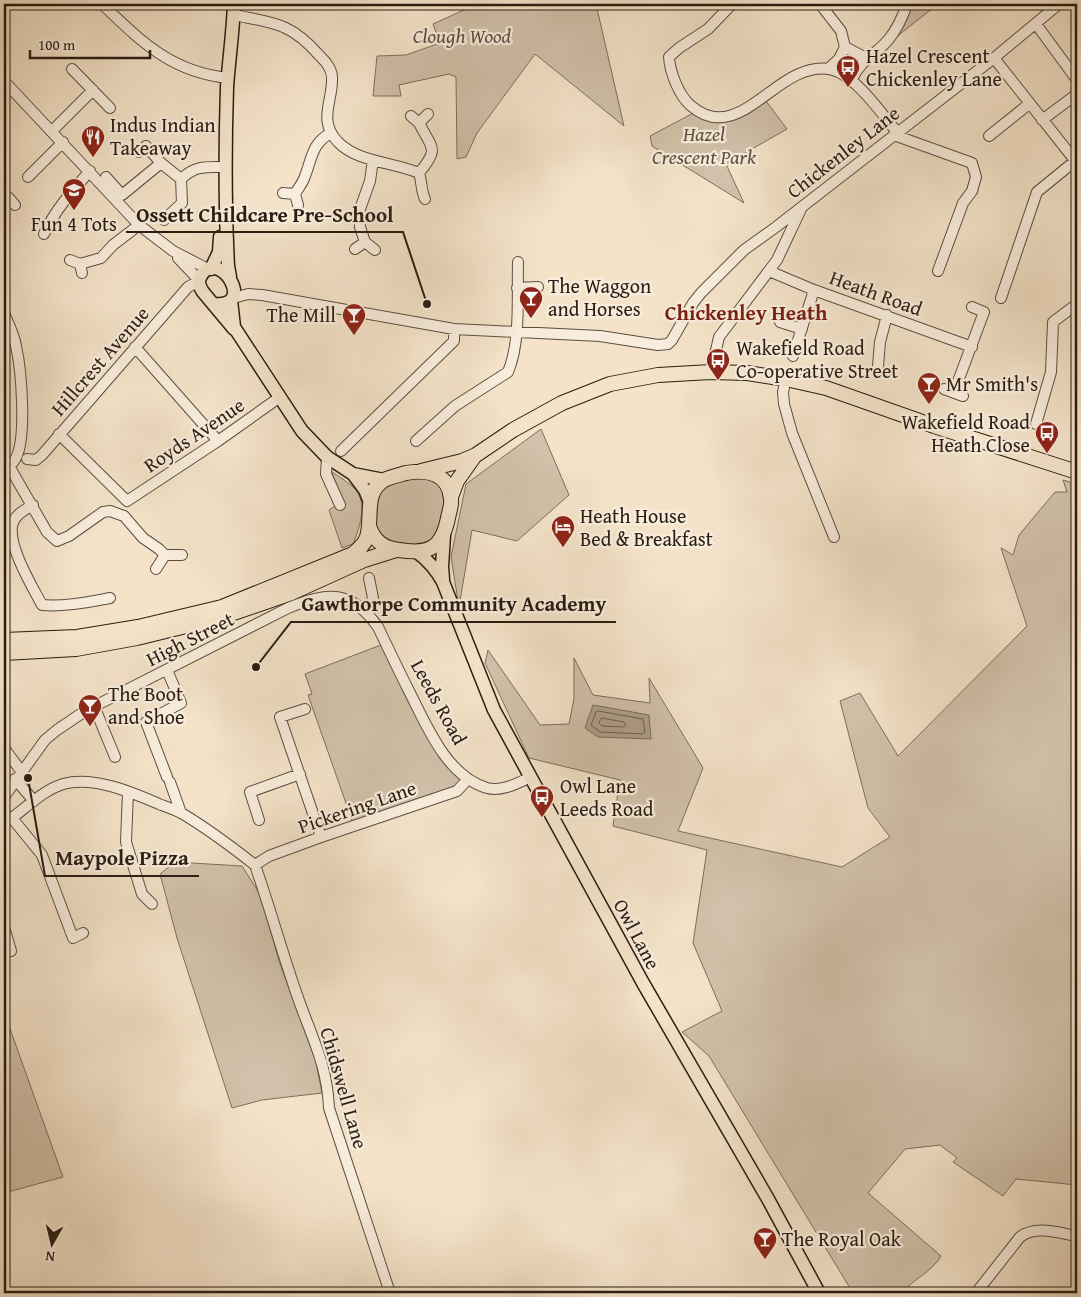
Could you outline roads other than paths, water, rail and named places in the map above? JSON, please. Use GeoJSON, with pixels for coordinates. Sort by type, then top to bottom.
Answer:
{"type":"FeatureCollection","features":[{"type":"Feature","properties":{"kind":"highway"},"geometry":{"type":"LineString","coordinates":[[4,640],[77,637],[138,627],[222,607],[353,554],[362,546],[367,537],[370,502],[374,490],[384,480],[400,474],[462,461],[476,455],[513,430],[562,404],[610,384],[658,375],[711,372],[747,373],[826,388],[934,426],[1077,472]]}},
{"type":"Feature","properties":{"kind":"highway"},"geometry":{"type":"LineString","coordinates":[[369,526],[377,541],[388,548],[417,552],[432,548],[444,535],[451,497],[457,481],[476,455]]}},
{"type":"Feature","properties":{"kind":"highway"},"geometry":{"type":"LineString","coordinates":[[421,470],[442,478],[451,497]]}},
{"type":"Feature","properties":{"kind":"highway"},"geometry":{"type":"LineString","coordinates":[[4,653],[76,649],[137,638],[219,618],[289,594],[364,560],[396,550]]}},
{"type":"Feature","properties":{"kind":"main road"},"geometry":{"type":"LineString","coordinates":[[210,269],[219,252],[222,189],[225,171],[228,78],[234,9]]}},
{"type":"Feature","properties":{"kind":"main road"},"geometry":{"type":"LineString","coordinates":[[225,171],[228,266],[233,286],[234,327],[302,431],[327,457],[352,474],[360,482],[370,502]]}},
{"type":"Feature","properties":{"kind":"main road"},"geometry":{"type":"LineString","coordinates":[[230,278],[220,270],[210,269],[204,272],[199,281],[203,292],[241,338]]}},
{"type":"Feature","properties":{"kind":"main road"},"geometry":{"type":"LineString","coordinates":[[214,304],[227,303],[232,299]]}},
{"type":"Feature","properties":{"kind":"main road"},"geometry":{"type":"LineString","coordinates":[[352,474],[384,480]]}},
{"type":"Feature","properties":{"kind":"main road","name":"Owl Lane"},"geometry":{"type":"LineString","coordinates":[[443,582],[444,535]]}},
{"type":"Feature","properties":{"kind":"main road","name":"Owl Lane"},"geometry":{"type":"LineString","coordinates":[[417,552],[432,565],[443,582],[494,710],[643,984],[768,1199],[819,1293]]}},
{"type":"Feature","properties":{"kind":"street"},"geometry":{"type":"LineString","coordinates":[[102,4],[161,55],[192,72],[228,78]]}},
{"type":"Feature","properties":{"kind":"street"},"geometry":{"type":"LineString","coordinates":[[732,4],[708,29],[669,57],[670,65],[684,99],[697,111],[714,118],[734,115],[743,111],[790,77],[811,69],[828,69],[840,72],[852,79],[896,134],[972,163],[976,177],[972,191],[963,203],[938,271]]}},
{"type":"Feature","properties":{"kind":"street"},"geometry":{"type":"LineString","coordinates":[[820,4],[841,31],[845,47],[839,59],[828,69]]}},
{"type":"Feature","properties":{"kind":"street"},"geometry":{"type":"LineString","coordinates":[[852,79],[856,70],[866,58],[888,40],[901,19],[907,4]]}},
{"type":"Feature","properties":{"kind":"street","name":"Chickenley Lane"},"geometry":{"type":"LineString","coordinates":[[516,332],[600,336],[658,345],[668,344],[676,335],[693,303],[701,293],[744,250],[994,58],[1059,4]]}},
{"type":"Feature","properties":{"kind":"street"},"geometry":{"type":"LineString","coordinates":[[234,9],[275,23],[300,35],[331,69],[332,80],[327,118],[331,132],[337,141],[349,150],[373,160],[390,163],[419,173]]}},
{"type":"Feature","properties":{"kind":"street"},"geometry":{"type":"LineString","coordinates":[[1036,24],[1077,80]]}},
{"type":"Feature","properties":{"kind":"street"},"geometry":{"type":"LineString","coordinates":[[845,47],[866,58]]}},
{"type":"Feature","properties":{"kind":"street"},"geometry":{"type":"LineString","coordinates":[[994,58],[1076,162],[1037,192],[1001,298]]}},
{"type":"Feature","properties":{"kind":"street"},"geometry":{"type":"LineString","coordinates":[[72,69],[110,108]]}},
{"type":"Feature","properties":{"kind":"street"},"geometry":{"type":"LineString","coordinates":[[4,81],[140,225],[173,251],[199,281]]}},
{"type":"Feature","properties":{"kind":"street"},"geometry":{"type":"LineString","coordinates":[[52,131],[93,90]]}},
{"type":"Feature","properties":{"kind":"street"},"geometry":{"type":"LineString","coordinates":[[1042,120],[1077,94]]}},
{"type":"Feature","properties":{"kind":"street"},"geometry":{"type":"LineString","coordinates":[[989,136],[1029,104]]}},
{"type":"Feature","properties":{"kind":"street"},"geometry":{"type":"LineString","coordinates":[[419,173],[430,162],[432,148],[430,141],[415,120],[428,114]]}},
{"type":"Feature","properties":{"kind":"street"},"geometry":{"type":"LineString","coordinates":[[298,205],[295,194],[305,179],[312,152],[323,137],[331,132]]}},
{"type":"Feature","properties":{"kind":"street"},"geometry":{"type":"LineString","coordinates":[[28,178],[63,142]]}},
{"type":"Feature","properties":{"kind":"street"},"geometry":{"type":"LineString","coordinates":[[142,149],[181,179],[182,203],[164,220]]}},
{"type":"Feature","properties":{"kind":"street"},"geometry":{"type":"LineString","coordinates":[[373,160],[370,181],[359,212],[360,226],[365,242],[375,250]]}},
{"type":"Feature","properties":{"kind":"street"},"geometry":{"type":"LineString","coordinates":[[106,177],[122,195],[161,163]]}},
{"type":"Feature","properties":{"kind":"street"},"geometry":{"type":"LineString","coordinates":[[181,179],[199,167],[225,171]]}},
{"type":"Feature","properties":{"kind":"street"},"geometry":{"type":"LineString","coordinates":[[44,234],[62,203],[90,171]]}},
{"type":"Feature","properties":{"kind":"street"},"geometry":{"type":"LineString","coordinates":[[419,173],[423,186],[422,193],[426,199]]}},
{"type":"Feature","properties":{"kind":"street"},"geometry":{"type":"LineString","coordinates":[[283,193],[295,194]]}},
{"type":"Feature","properties":{"kind":"street"},"geometry":{"type":"LineString","coordinates":[[4,201],[8,197],[15,205]]}},
{"type":"Feature","properties":{"kind":"street"},"geometry":{"type":"LineString","coordinates":[[711,372],[718,337],[783,250],[804,204]]}},
{"type":"Feature","properties":{"kind":"street"},"geometry":{"type":"LineString","coordinates":[[70,260],[81,269],[101,258],[119,240],[140,225]]}},
{"type":"Feature","properties":{"kind":"street"},"geometry":{"type":"LineString","coordinates":[[776,227],[787,239]]}},
{"type":"Feature","properties":{"kind":"street"},"geometry":{"type":"LineString","coordinates":[[355,249],[365,242]]}},
{"type":"Feature","properties":{"kind":"street"},"geometry":{"type":"LineString","coordinates":[[173,251],[210,269]]}},
{"type":"Feature","properties":{"kind":"street"},"geometry":{"type":"LineString","coordinates":[[416,441],[455,406],[508,372],[516,332],[518,262]]}},
{"type":"Feature","properties":{"kind":"street","name":"Heath Road"},"geometry":{"type":"LineString","coordinates":[[769,271],[814,290],[972,347]]}},
{"type":"Feature","properties":{"kind":"street"},"geometry":{"type":"LineString","coordinates":[[230,278],[240,286],[262,295]]}},
{"type":"Feature","properties":{"kind":"street","name":"Hillcrest Avenue"},"geometry":{"type":"LineString","coordinates":[[27,459],[36,460],[188,287],[199,281]]}},
{"type":"Feature","properties":{"kind":"street"},"geometry":{"type":"LineString","coordinates":[[517,288],[538,288]]}},
{"type":"Feature","properties":{"kind":"street"},"geometry":{"type":"LineString","coordinates":[[793,356],[814,290]]}},
{"type":"Feature","properties":{"kind":"street"},"geometry":{"type":"LineString","coordinates":[[232,299],[248,294],[262,295],[454,329],[516,332]]}},
{"type":"Feature","properties":{"kind":"street"},"geometry":{"type":"LineString","coordinates":[[1036,424],[1051,372],[1051,328],[1053,322],[1077,304]]}},
{"type":"Feature","properties":{"kind":"street"},"geometry":{"type":"LineString","coordinates":[[954,392],[984,312],[972,307]]}},
{"type":"Feature","properties":{"kind":"street"},"geometry":{"type":"LineString","coordinates":[[4,313],[16,344],[22,403],[21,441],[15,460],[7,467],[33,505],[47,532],[57,541],[69,536],[103,512],[110,511],[124,516],[142,538],[165,555],[182,555]]}},
{"type":"Feature","properties":{"kind":"street"},"geometry":{"type":"LineString","coordinates":[[878,366],[880,342],[887,315]]}},
{"type":"Feature","properties":{"kind":"street"},"geometry":{"type":"LineString","coordinates":[[780,322],[802,329]]}},
{"type":"Feature","properties":{"kind":"street"},"geometry":{"type":"LineString","coordinates":[[341,451],[454,341],[454,329]]}},
{"type":"Feature","properties":{"kind":"street"},"geometry":{"type":"LineString","coordinates":[[869,341],[880,342]]}},
{"type":"Feature","properties":{"kind":"street"},"geometry":{"type":"LineString","coordinates":[[135,347],[218,441]]}},
{"type":"Feature","properties":{"kind":"street"},"geometry":{"type":"LineString","coordinates":[[786,379],[783,392],[784,404],[792,433],[834,529]]}},
{"type":"Feature","properties":{"kind":"street","name":"Royds Avenue"},"geometry":{"type":"LineString","coordinates":[[59,434],[126,501],[218,441],[280,397]]}},
{"type":"Feature","properties":{"kind":"street"},"geometry":{"type":"LineString","coordinates":[[327,457],[326,474],[340,505]]}},
{"type":"Feature","properties":{"kind":"street"},"geometry":{"type":"LineString","coordinates":[[33,505],[16,517],[12,526],[12,537],[25,575],[42,604],[58,605],[110,598]]}},
{"type":"Feature","properties":{"kind":"street"},"geometry":{"type":"LineString","coordinates":[[156,570],[165,555]]}},
{"type":"Feature","properties":{"kind":"street"},"geometry":{"type":"LineString","coordinates":[[367,612],[373,598],[368,578]]}},
{"type":"Feature","properties":{"kind":"street","name":"High Street"},"geometry":{"type":"LineString","coordinates":[[4,797],[45,740],[94,706],[288,608],[308,600],[323,596],[337,597],[350,601],[367,612]]}},
{"type":"Feature","properties":{"kind":"street","name":"Leeds Road"},"geometry":{"type":"LineString","coordinates":[[367,612],[378,627],[430,734],[444,755],[468,780],[488,788],[501,789],[531,777]]}},
{"type":"Feature","properties":{"kind":"street"},"geometry":{"type":"LineString","coordinates":[[167,670],[181,703],[146,722],[181,813]]}},
{"type":"Feature","properties":{"kind":"street"},"geometry":{"type":"LineString","coordinates":[[94,706],[115,757]]}},
{"type":"Feature","properties":{"kind":"street"},"geometry":{"type":"LineString","coordinates":[[304,709],[280,717],[321,837]]}},
{"type":"Feature","properties":{"kind":"street"},"geometry":{"type":"LineString","coordinates":[[4,748],[34,801]]}},
{"type":"Feature","properties":{"kind":"street"},"geometry":{"type":"LineString","coordinates":[[259,820],[250,792],[300,774]]}},
{"type":"Feature","properties":{"kind":"street","name":"Pickering Lane"},"geometry":{"type":"LineString","coordinates":[[255,864],[268,856],[457,791],[468,780]]}},
{"type":"Feature","properties":{"kind":"street"},"geometry":{"type":"LineString","coordinates":[[83,934],[73,938],[42,855],[8,817],[58,786],[72,783],[106,785],[128,792],[181,813],[218,836],[255,864]]}},
{"type":"Feature","properties":{"kind":"street"},"geometry":{"type":"LineString","coordinates":[[128,792],[126,842],[142,894],[152,904]]}},
{"type":"Feature","properties":{"kind":"street","name":"Chidswell Lane"},"geometry":{"type":"LineString","coordinates":[[255,864],[297,997],[324,1067],[330,1108],[390,1293]]}},
{"type":"Feature","properties":{"kind":"street"},"geometry":{"type":"LineString","coordinates":[[4,927],[8,945]]}},
{"type":"Feature","properties":{"kind":"street"},"geometry":{"type":"LineString","coordinates":[[978,1292],[1020,1237],[1027,1232],[1035,1230],[1077,1236]]}},
{"type":"Feature","properties":{"kind":"water"},"geometry":{"type":"Polygon","coordinates":[[[593,705],[649,715],[651,739],[598,737],[585,728],[593,705]]]}},
{"type":"Feature","properties":{"kind":"place","name":"Hazel Crescent Chickenley Lane"},"geometry":{"type":"Point","coordinates":[848,88]}},
{"type":"Feature","properties":{"kind":"place","name":"Indus Indian Takeaway"},"geometry":{"type":"Point","coordinates":[93,158]}},
{"type":"Feature","properties":{"kind":"place","name":"Fun 4 Tots"},"geometry":{"type":"Point","coordinates":[74,211]}},
{"type":"Feature","properties":{"kind":"place","name":"Ossett Childcare Pre-School"},"geometry":{"type":"Point","coordinates":[427,304]}},
{"type":"Feature","properties":{"kind":"place","name":"The Waggon and Horses"},"geometry":{"type":"Point","coordinates":[531,319]}},
{"type":"Feature","properties":{"kind":"place","name":"The Mill"},"geometry":{"type":"Point","coordinates":[354,336]}},
{"type":"Feature","properties":{"kind":"place","name":"Wakefield Road Co-operative Street"},"geometry":{"type":"Point","coordinates":[718,381]}},
{"type":"Feature","properties":{"kind":"place","name":"Mr Smith's"},"geometry":{"type":"Point","coordinates":[929,405]}},
{"type":"Feature","properties":{"kind":"place","name":"Wakefield Road Heath Close"},"geometry":{"type":"Point","coordinates":[1047,454]}},
{"type":"Feature","properties":{"kind":"place","name":"Heath House Bed & Breakfast"},"geometry":{"type":"Point","coordinates":[563,548]}},
{"type":"Feature","properties":{"kind":"place","name":"Gawthorpe Community Academy"},"geometry":{"type":"Point","coordinates":[256,667]}},
{"type":"Feature","properties":{"kind":"place","name":"The Boot and Shoe"},"geometry":{"type":"Point","coordinates":[90,727]}},
{"type":"Feature","properties":{"kind":"place","name":"Maypole Pizza"},"geometry":{"type":"Point","coordinates":[28,778]}},
{"type":"Feature","properties":{"kind":"place","name":"Owl Lane Leeds Road"},"geometry":{"type":"Point","coordinates":[542,818]}},
{"type":"Feature","properties":{"kind":"place","name":"The Royal Oak"},"geometry":{"type":"Point","coordinates":[765,1260]}},
{"type":"Feature","properties":{"kind":"district","name":"Chickenley Heath"},"geometry":{"type":"Point","coordinates":[746,313]}},
{"type":"Feature","properties":{"kind":"park label","name":"Clough Wood"},"geometry":{"type":"Point","coordinates":[462,36]}},
{"type":"Feature","properties":{"kind":"park label","name":"Hazel Crescent Park"},"geometry":{"type":"Point","coordinates":[704,146]}}]}
